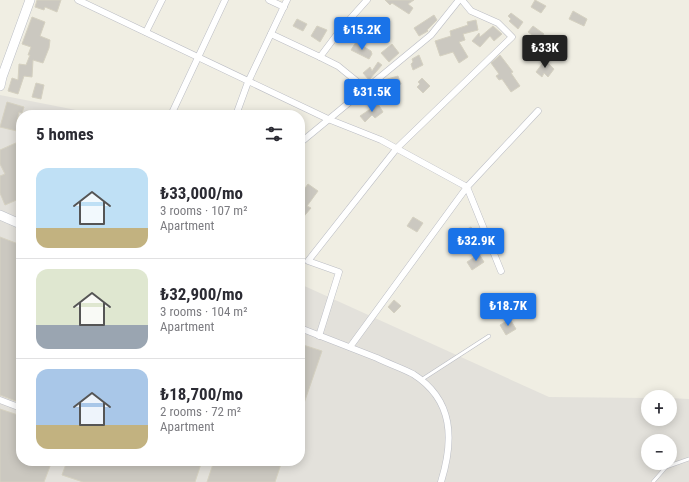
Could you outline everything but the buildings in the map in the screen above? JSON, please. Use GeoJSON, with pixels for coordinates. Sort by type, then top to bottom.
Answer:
{"type":"FeatureCollection","features":[{"type":"Feature","properties":{"kind":"street"},"geometry":{"type":"LineString","coordinates":[[0,86],[1,78],[30,0]]}},
{"type":"Feature","properties":{"kind":"street"},"geometry":{"type":"LineString","coordinates":[[78,0],[328,119],[382,140],[467,187],[501,271]]}},
{"type":"Feature","properties":{"kind":"street"},"geometry":{"type":"LineString","coordinates":[[146,32],[162,0]]}},
{"type":"Feature","properties":{"kind":"street"},"geometry":{"type":"LineString","coordinates":[[174,110],[225,0]]}},
{"type":"Feature","properties":{"kind":"street"},"geometry":{"type":"LineString","coordinates":[[269,0],[284,7]]}},
{"type":"Feature","properties":{"kind":"street"},"geometry":{"type":"LineString","coordinates":[[238,110],[248,82],[287,0]]}},
{"type":"Feature","properties":{"kind":"street"},"geometry":{"type":"LineString","coordinates":[[320,57],[341,29],[367,0]]}},
{"type":"Feature","properties":{"kind":"street"},"geometry":{"type":"LineString","coordinates":[[305,139],[431,35],[459,0]]}},
{"type":"Feature","properties":{"kind":"street"},"geometry":{"type":"LineString","coordinates":[[319,336],[339,272],[308,260],[397,148],[512,37],[498,23],[471,11],[462,0]]}},
{"type":"Feature","properties":{"kind":"street"},"geometry":{"type":"LineString","coordinates":[[271,34],[338,66],[365,88]]}},
{"type":"Feature","properties":{"kind":"street"},"geometry":{"type":"LineString","coordinates":[[350,347],[467,187],[538,111]]}},
{"type":"Feature","properties":{"kind":"street"},"geometry":{"type":"LineString","coordinates":[[0,215],[16,223]]}},
{"type":"Feature","properties":{"kind":"street"},"geometry":{"type":"LineString","coordinates":[[0,218],[16,223]]}},
{"type":"Feature","properties":{"kind":"street"},"geometry":{"type":"LineString","coordinates":[[305,330],[404,370],[421,380],[437,398],[446,416],[449,427],[449,450],[441,482]]}},
{"type":"Feature","properties":{"kind":"street"},"geometry":{"type":"LineString","coordinates":[[0,400],[16,406]]}},
{"type":"Feature","properties":{"kind":"lane"},"geometry":{"type":"LineString","coordinates":[[421,380],[489,336]]}},
{"type":"Feature","properties":{"kind":"lane"},"geometry":{"type":"LineString","coordinates":[[653,482],[666,466],[689,459]]}},
{"type":"Feature","properties":{"kind":"shaded area"},"geometry":{"type":"Polygon","coordinates":[[[0,95],[76,110],[16,110],[16,466],[305,466],[305,286],[549,397],[641,398],[641,426],[677,426],[677,398],[689,399],[689,482],[0,482],[0,95]]]}}]}
